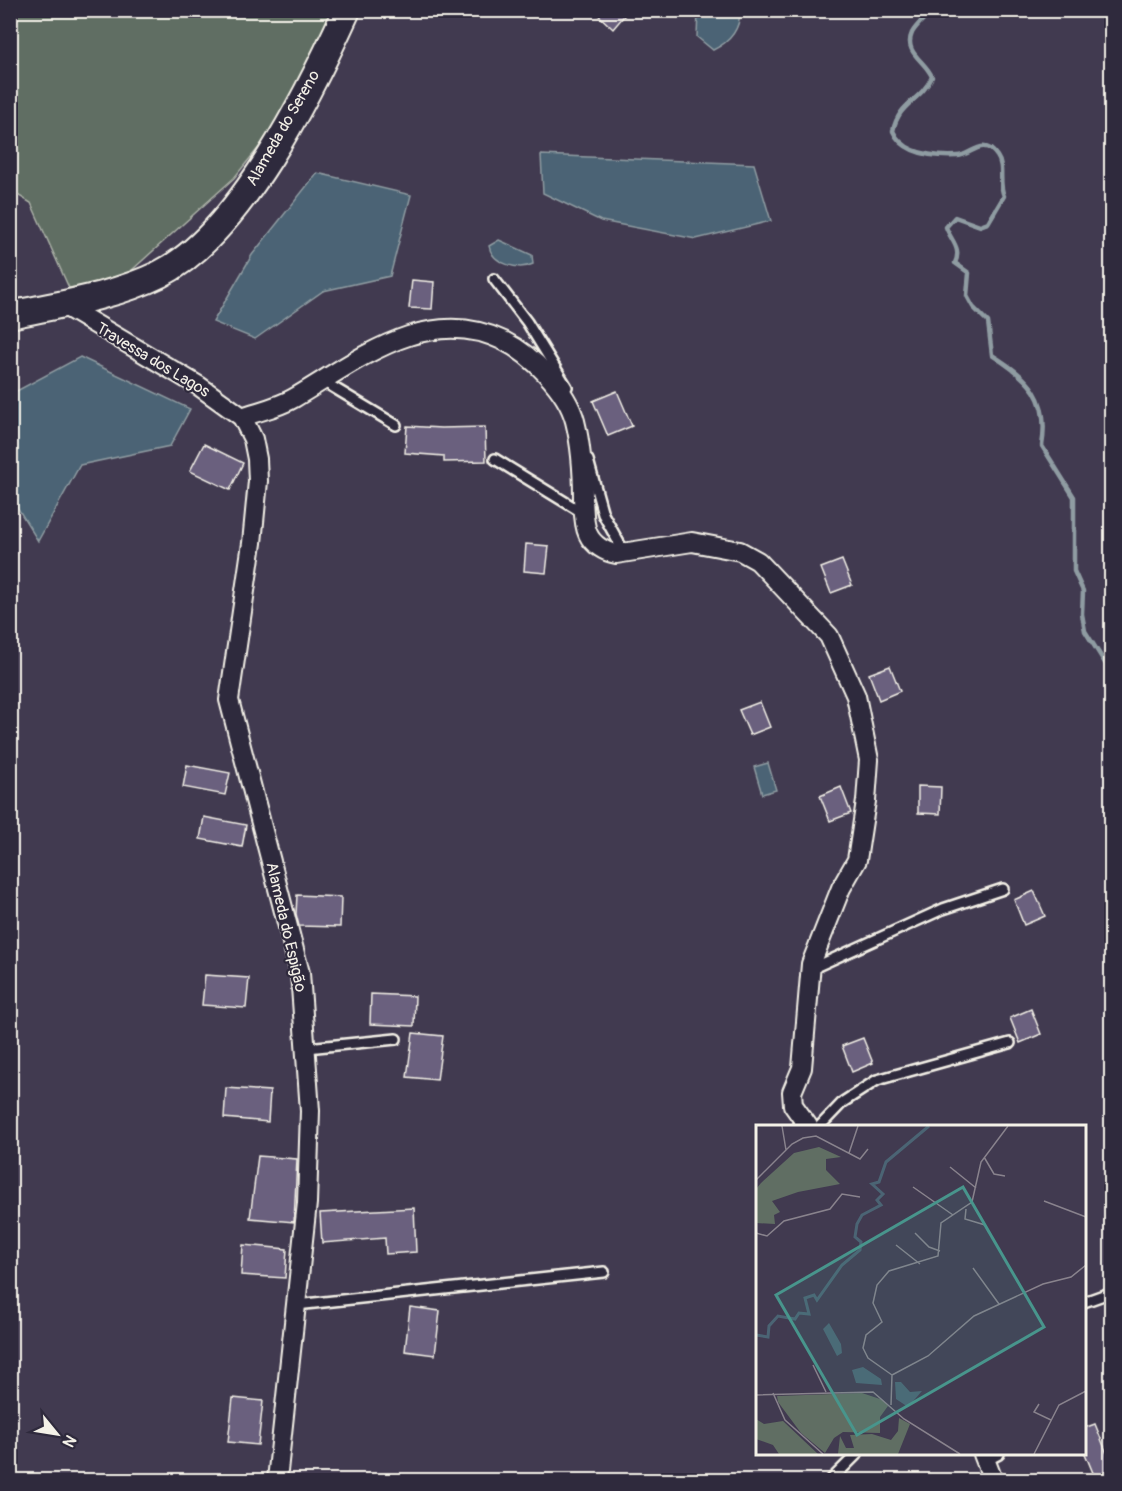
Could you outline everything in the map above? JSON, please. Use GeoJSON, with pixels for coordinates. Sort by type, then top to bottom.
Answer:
{"type":"FeatureCollection","features":[{"type":"Feature","properties":{"kind":"street","name":"Alameda do Sereno"},"geometry":{"type":"LineString","coordinates":[[10,315],[118,292],[162,273],[180,262],[219,226],[255,179],[280,140],[347,10]]}},
{"type":"Feature","properties":{"kind":"street","name":"Travessa dos Lagos"},"geometry":{"type":"LineString","coordinates":[[63,304],[199,386],[242,417]]}},
{"type":"Feature","properties":{"kind":"street"},"geometry":{"type":"LineString","coordinates":[[242,417],[291,399],[351,361],[393,341],[426,330],[472,330],[504,341],[525,355],[560,387],[568,402],[575,421],[583,513],[591,540],[605,552],[624,552],[692,542],[740,551],[758,561],[829,636],[847,672],[865,730],[869,760],[866,801],[857,861],[841,888],[811,969],[802,1068],[792,1092],[793,1105],[807,1125]]}},
{"type":"Feature","properties":{"kind":"street","name":"Alameda do Espigão"},"geometry":{"type":"LineString","coordinates":[[242,417],[253,439],[258,481],[252,543],[229,700],[300,973],[307,1048],[309,1166],[277,1480]]}},
{"type":"Feature","properties":{"kind":"street"},"geometry":{"type":"LineString","coordinates":[[989,1456],[993,1480]]}},
{"type":"Feature","properties":{"kind":"lane"},"geometry":{"type":"LineString","coordinates":[[494,279],[527,322],[568,388],[584,421],[586,452],[603,513],[624,552]]}},
{"type":"Feature","properties":{"kind":"lane"},"geometry":{"type":"LineString","coordinates":[[321,380],[396,425]]}},
{"type":"Feature","properties":{"kind":"lane"},"geometry":{"type":"LineString","coordinates":[[495,459],[583,513]]}},
{"type":"Feature","properties":{"kind":"lane"},"geometry":{"type":"LineString","coordinates":[[811,969],[943,909],[1003,889]]}},
{"type":"Feature","properties":{"kind":"lane"},"geometry":{"type":"LineString","coordinates":[[307,1048],[396,1039]]}},
{"type":"Feature","properties":{"kind":"lane"},"geometry":{"type":"LineString","coordinates":[[821,1125],[843,1102],[877,1080],[1010,1042]]}},
{"type":"Feature","properties":{"kind":"lane"},"geometry":{"type":"LineString","coordinates":[[296,1305],[604,1272]]}},
{"type":"Feature","properties":{"kind":"lane"},"geometry":{"type":"LineString","coordinates":[[1086,1301],[1112,1292]]}},
{"type":"Feature","properties":{"kind":"lane"},"geometry":{"type":"LineString","coordinates":[[831,1480],[856,1455]]}},
{"type":"Feature","properties":{"kind":"green space"},"geometry":{"type":"Polygon","coordinates":[[[18,10],[335,11],[286,114],[234,178],[122,279],[69,288],[31,203],[11,191],[10,22],[18,10]]]}},
{"type":"Feature","properties":{"kind":"water"},"geometry":{"type":"Polygon","coordinates":[[[698,11],[740,11],[740,18],[733,35],[713,50],[697,37],[698,11]]]}},
{"type":"Feature","properties":{"kind":"water"},"geometry":{"type":"Polygon","coordinates":[[[541,155],[754,164],[771,221],[696,239],[601,221],[543,193],[541,155]]]}},
{"type":"Feature","properties":{"kind":"water"},"geometry":{"type":"Polygon","coordinates":[[[317,173],[411,195],[390,276],[323,291],[255,339],[213,322],[252,255],[317,173]]]}},
{"type":"Feature","properties":{"kind":"water"},"geometry":{"type":"Polygon","coordinates":[[[499,240],[532,255],[533,264],[514,266],[495,257],[489,246],[499,240]]]}},
{"type":"Feature","properties":{"kind":"water"},"geometry":{"type":"Polygon","coordinates":[[[80,357],[190,409],[170,446],[80,465],[38,541],[14,502],[10,484],[11,394],[80,357]]]}},
{"type":"Feature","properties":{"kind":"water"},"geometry":{"type":"Polygon","coordinates":[[[768,763],[776,790],[762,794],[754,767],[768,763]]]}},
{"type":"Feature","properties":{"kind":"building"},"geometry":{"type":"Polygon","coordinates":[[[593,10],[629,10],[613,29],[593,10]]]}},
{"type":"Feature","properties":{"kind":"building"},"geometry":{"type":"Polygon","coordinates":[[[412,280],[434,282],[432,309],[409,308],[412,280]]]}},
{"type":"Feature","properties":{"kind":"building"},"geometry":{"type":"Polygon","coordinates":[[[617,391],[632,426],[608,436],[593,401],[617,391]]]}},
{"type":"Feature","properties":{"kind":"building"},"geometry":{"type":"Polygon","coordinates":[[[407,426],[485,427],[486,461],[444,462],[444,456],[405,453],[407,426]]]}},
{"type":"Feature","properties":{"kind":"building"},"geometry":{"type":"Polygon","coordinates":[[[204,444],[243,463],[230,490],[190,471],[204,444]]]}},
{"type":"Feature","properties":{"kind":"building"},"geometry":{"type":"Polygon","coordinates":[[[526,544],[549,546],[546,573],[524,571],[526,544]]]}},
{"type":"Feature","properties":{"kind":"building"},"geometry":{"type":"Polygon","coordinates":[[[842,560],[852,585],[831,593],[821,568],[842,560]]]}},
{"type":"Feature","properties":{"kind":"building"},"geometry":{"type":"Polygon","coordinates":[[[890,666],[900,691],[879,700],[869,674],[890,666]]]}},
{"type":"Feature","properties":{"kind":"building"},"geometry":{"type":"Polygon","coordinates":[[[760,702],[770,727],[750,735],[739,710],[760,702]]]}},
{"type":"Feature","properties":{"kind":"building"},"geometry":{"type":"Polygon","coordinates":[[[187,765],[230,773],[225,795],[183,787],[187,765]]]}},
{"type":"Feature","properties":{"kind":"building"},"geometry":{"type":"Polygon","coordinates":[[[918,786],[941,787],[940,814],[918,813],[918,786]]]}},
{"type":"Feature","properties":{"kind":"building"},"geometry":{"type":"Polygon","coordinates":[[[841,787],[851,813],[830,821],[820,796],[841,787]]]}},
{"type":"Feature","properties":{"kind":"building"},"geometry":{"type":"Polygon","coordinates":[[[204,817],[246,825],[242,847],[200,839],[204,817]]]}},
{"type":"Feature","properties":{"kind":"building"},"geometry":{"type":"Polygon","coordinates":[[[1034,891],[1045,916],[1024,925],[1014,900],[1034,891]]]}},
{"type":"Feature","properties":{"kind":"building"},"geometry":{"type":"Polygon","coordinates":[[[297,895],[341,897],[340,927],[299,926],[296,914],[297,895]]]}},
{"type":"Feature","properties":{"kind":"building"},"geometry":{"type":"Polygon","coordinates":[[[205,975],[249,978],[246,1008],[202,1005],[205,975]]]}},
{"type":"Feature","properties":{"kind":"building"},"geometry":{"type":"Polygon","coordinates":[[[371,994],[415,996],[414,1026],[370,1024],[371,994]]]}},
{"type":"Feature","properties":{"kind":"building"},"geometry":{"type":"Polygon","coordinates":[[[1031,1009],[1041,1034],[1020,1043],[1010,1018],[1031,1009]]]}},
{"type":"Feature","properties":{"kind":"building"},"geometry":{"type":"Polygon","coordinates":[[[413,1033],[443,1036],[437,1080],[407,1077],[413,1033]]]}},
{"type":"Feature","properties":{"kind":"building"},"geometry":{"type":"Polygon","coordinates":[[[863,1038],[873,1063],[852,1072],[842,1046],[863,1038]]]}},
{"type":"Feature","properties":{"kind":"building"},"geometry":{"type":"Polygon","coordinates":[[[226,1088],[270,1091],[268,1122],[224,1118],[226,1088]]]}},
{"type":"Feature","properties":{"kind":"building"},"geometry":{"type":"Polygon","coordinates":[[[258,1156],[297,1159],[294,1222],[250,1218],[258,1156]]]}},
{"type":"Feature","properties":{"kind":"building"},"geometry":{"type":"Polygon","coordinates":[[[414,1208],[416,1252],[386,1254],[385,1238],[322,1243],[320,1213],[414,1208]]]}},
{"type":"Feature","properties":{"kind":"building"},"geometry":{"type":"Polygon","coordinates":[[[243,1245],[287,1249],[285,1278],[241,1275],[243,1245]]]}},
{"type":"Feature","properties":{"kind":"building"},"geometry":{"type":"Polygon","coordinates":[[[410,1307],[440,1311],[435,1355],[405,1351],[410,1307]]]}},
{"type":"Feature","properties":{"kind":"building"},"geometry":{"type":"Polygon","coordinates":[[[233,1398],[263,1401],[258,1445],[228,1442],[233,1398]]]}},
{"type":"Feature","properties":{"kind":"building"},"geometry":{"type":"Polygon","coordinates":[[[1095,1424],[1112,1466],[1112,1480],[1096,1480],[1086,1455],[1086,1427],[1095,1424]]]}},
{"type":"Feature","properties":{"kind":"waterway"},"geometry":{"type":"LineString","coordinates":[[931,10],[912,33],[910,46],[932,77],[922,92],[900,114],[893,131],[904,145],[929,155],[957,156],[977,148],[987,147],[999,160],[1004,196],[988,223],[980,226],[955,217],[946,227],[957,249],[955,263],[969,273],[967,296],[973,307],[988,322],[992,355],[1027,382],[1040,402],[1044,429],[1042,446],[1074,497],[1074,571],[1083,591],[1082,614],[1085,631],[1112,674]]}}]}
